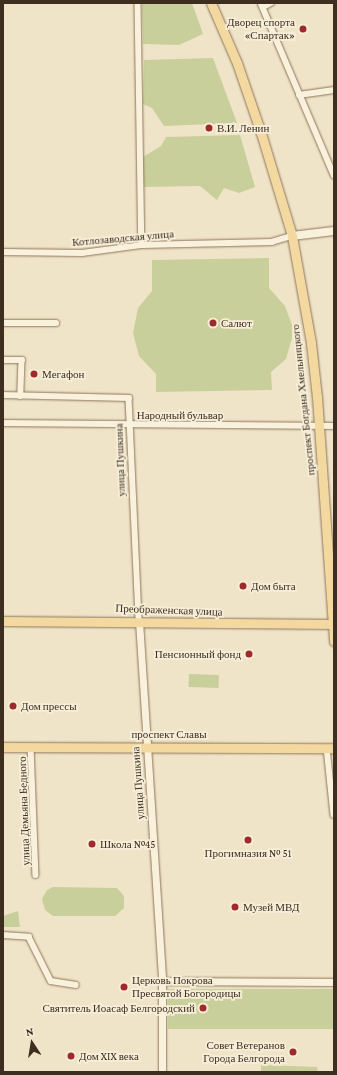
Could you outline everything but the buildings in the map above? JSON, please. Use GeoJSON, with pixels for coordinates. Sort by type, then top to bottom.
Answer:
{"type":"FeatureCollection","features":[{"type":"Feature","properties":{"kind":"main road","name":"проспект Богдана Хмельницкого"},"geometry":{"type":"LineString","coordinates":[[211,3],[237,64],[261,132],[292,234],[312,343],[320,426],[334,641]]}},
{"type":"Feature","properties":{"kind":"main road"},"geometry":{"type":"LineString","coordinates":[[292,234],[334,231]]}},
{"type":"Feature","properties":{"kind":"main road","name":"Преображенская улица"},"geometry":{"type":"LineString","coordinates":[[3,621],[138,621],[334,624]]}},
{"type":"Feature","properties":{"kind":"main road","name":"проспект Славы"},"geometry":{"type":"LineString","coordinates":[[3,747],[147,746],[331,748]]}},
{"type":"Feature","properties":{"kind":"street"},"geometry":{"type":"LineString","coordinates":[[138,3],[142,245]]}},
{"type":"Feature","properties":{"kind":"street"},"geometry":{"type":"LineString","coordinates":[[271,3],[262,5],[334,175]]}},
{"type":"Feature","properties":{"kind":"street"},"geometry":{"type":"LineString","coordinates":[[299,95],[334,90]]}},
{"type":"Feature","properties":{"kind":"street","name":"Котлозаводская улица"},"geometry":{"type":"LineString","coordinates":[[3,252],[82,253],[142,245],[262,242],[292,234]]}},
{"type":"Feature","properties":{"kind":"street"},"geometry":{"type":"LineString","coordinates":[[3,323],[56,323]]}},
{"type":"Feature","properties":{"kind":"street"},"geometry":{"type":"LineString","coordinates":[[3,360],[22,360],[22,396]]}},
{"type":"Feature","properties":{"kind":"street","name":"Народный бульвар"},"geometry":{"type":"LineString","coordinates":[[3,395],[129,398]]}},
{"type":"Feature","properties":{"kind":"street","name":"улица Пушкина"},"geometry":{"type":"LineString","coordinates":[[129,398],[138,621],[162,981],[162,1072]]}},
{"type":"Feature","properties":{"kind":"street","name":"Народный бульвар"},"geometry":{"type":"LineString","coordinates":[[3,423],[334,426]]}},
{"type":"Feature","properties":{"kind":"street","name":"улица Демьяна Бедного"},"geometry":{"type":"LineString","coordinates":[[31,747],[36,875]]}},
{"type":"Feature","properties":{"kind":"street"},"geometry":{"type":"LineString","coordinates":[[331,748],[334,815]]}},
{"type":"Feature","properties":{"kind":"street"},"geometry":{"type":"LineString","coordinates":[[3,934],[29,937],[51,981],[76,985]]}},
{"type":"Feature","properties":{"kind":"street"},"geometry":{"type":"LineString","coordinates":[[162,981],[334,982]]}},
{"type":"Feature","properties":{"kind":"green space"},"geometry":{"type":"Polygon","coordinates":[[[142,3],[192,3],[203,34],[179,45],[143,44],[142,3]]]}},
{"type":"Feature","properties":{"kind":"green space"},"geometry":{"type":"Polygon","coordinates":[[[213,58],[237,123],[164,126],[152,108],[143,104],[144,60],[213,58]]]}},
{"type":"Feature","properties":{"kind":"green space"},"geometry":{"type":"Polygon","coordinates":[[[240,135],[255,187],[239,193],[224,188],[217,200],[200,186],[143,187],[143,157],[161,146],[166,137],[240,135]]]}},
{"type":"Feature","properties":{"kind":"green space","name":"Салют"},"geometry":{"type":"Polygon","coordinates":[[[269,258],[269,288],[285,306],[292,325],[292,338],[286,359],[271,372],[272,390],[156,392],[156,374],[139,356],[133,333],[138,308],[152,291],[152,260],[269,258]]]}},
{"type":"Feature","properties":{"kind":"green space"},"geometry":{"type":"Polygon","coordinates":[[[189,674],[219,675],[219,688],[189,687],[189,674]]]}},
{"type":"Feature","properties":{"kind":"green space"},"geometry":{"type":"Polygon","coordinates":[[[53,887],[117,888],[124,896],[124,908],[115,916],[53,916],[45,910],[42,899],[47,890],[53,887]]]}},
{"type":"Feature","properties":{"kind":"green space"},"geometry":{"type":"Polygon","coordinates":[[[18,911],[20,927],[3,927],[3,916],[18,911]]]}},
{"type":"Feature","properties":{"kind":"green space"},"geometry":{"type":"Polygon","coordinates":[[[168,989],[334,989],[334,1029],[168,1029],[168,989]]]}},
{"type":"Feature","properties":{"kind":"green space"},"geometry":{"type":"Polygon","coordinates":[[[261,1065],[317,1067],[318,1072],[261,1072],[261,1065]]]}},
{"type":"Feature","properties":{"kind":"place","name":"Дворец спорта «Спартак»"},"geometry":{"type":"Point","coordinates":[303,29]}},
{"type":"Feature","properties":{"kind":"place","name":"В.И. Ленин"},"geometry":{"type":"Point","coordinates":[209,128]}},
{"type":"Feature","properties":{"kind":"place","name":"Салют"},"geometry":{"type":"Point","coordinates":[213,323]}},
{"type":"Feature","properties":{"kind":"place","name":"Мегафон"},"geometry":{"type":"Point","coordinates":[34,374]}},
{"type":"Feature","properties":{"kind":"place","name":"Дом быта"},"geometry":{"type":"Point","coordinates":[243,586]}},
{"type":"Feature","properties":{"kind":"place","name":"Пенсионный фонд"},"geometry":{"type":"Point","coordinates":[249,654]}},
{"type":"Feature","properties":{"kind":"place","name":"Дом прессы"},"geometry":{"type":"Point","coordinates":[13,706]}},
{"type":"Feature","properties":{"kind":"place","name":"Прогимназия № 51"},"geometry":{"type":"Point","coordinates":[248,840]}},
{"type":"Feature","properties":{"kind":"place","name":"Школа №45"},"geometry":{"type":"Point","coordinates":[92,844]}},
{"type":"Feature","properties":{"kind":"place","name":"Музей МВД"},"geometry":{"type":"Point","coordinates":[235,907]}},
{"type":"Feature","properties":{"kind":"place","name":"Церковь Покрова Пресвятой Богородицы"},"geometry":{"type":"Point","coordinates":[124,987]}},
{"type":"Feature","properties":{"kind":"place","name":"Святитель Иоасаф Белгородский"},"geometry":{"type":"Point","coordinates":[203,1008]}},
{"type":"Feature","properties":{"kind":"place","name":"Совет Ветеранов Города Белгорода"},"geometry":{"type":"Point","coordinates":[293,1052]}},
{"type":"Feature","properties":{"kind":"place","name":"Дом XIX века"},"geometry":{"type":"Point","coordinates":[71,1056]}}]}
